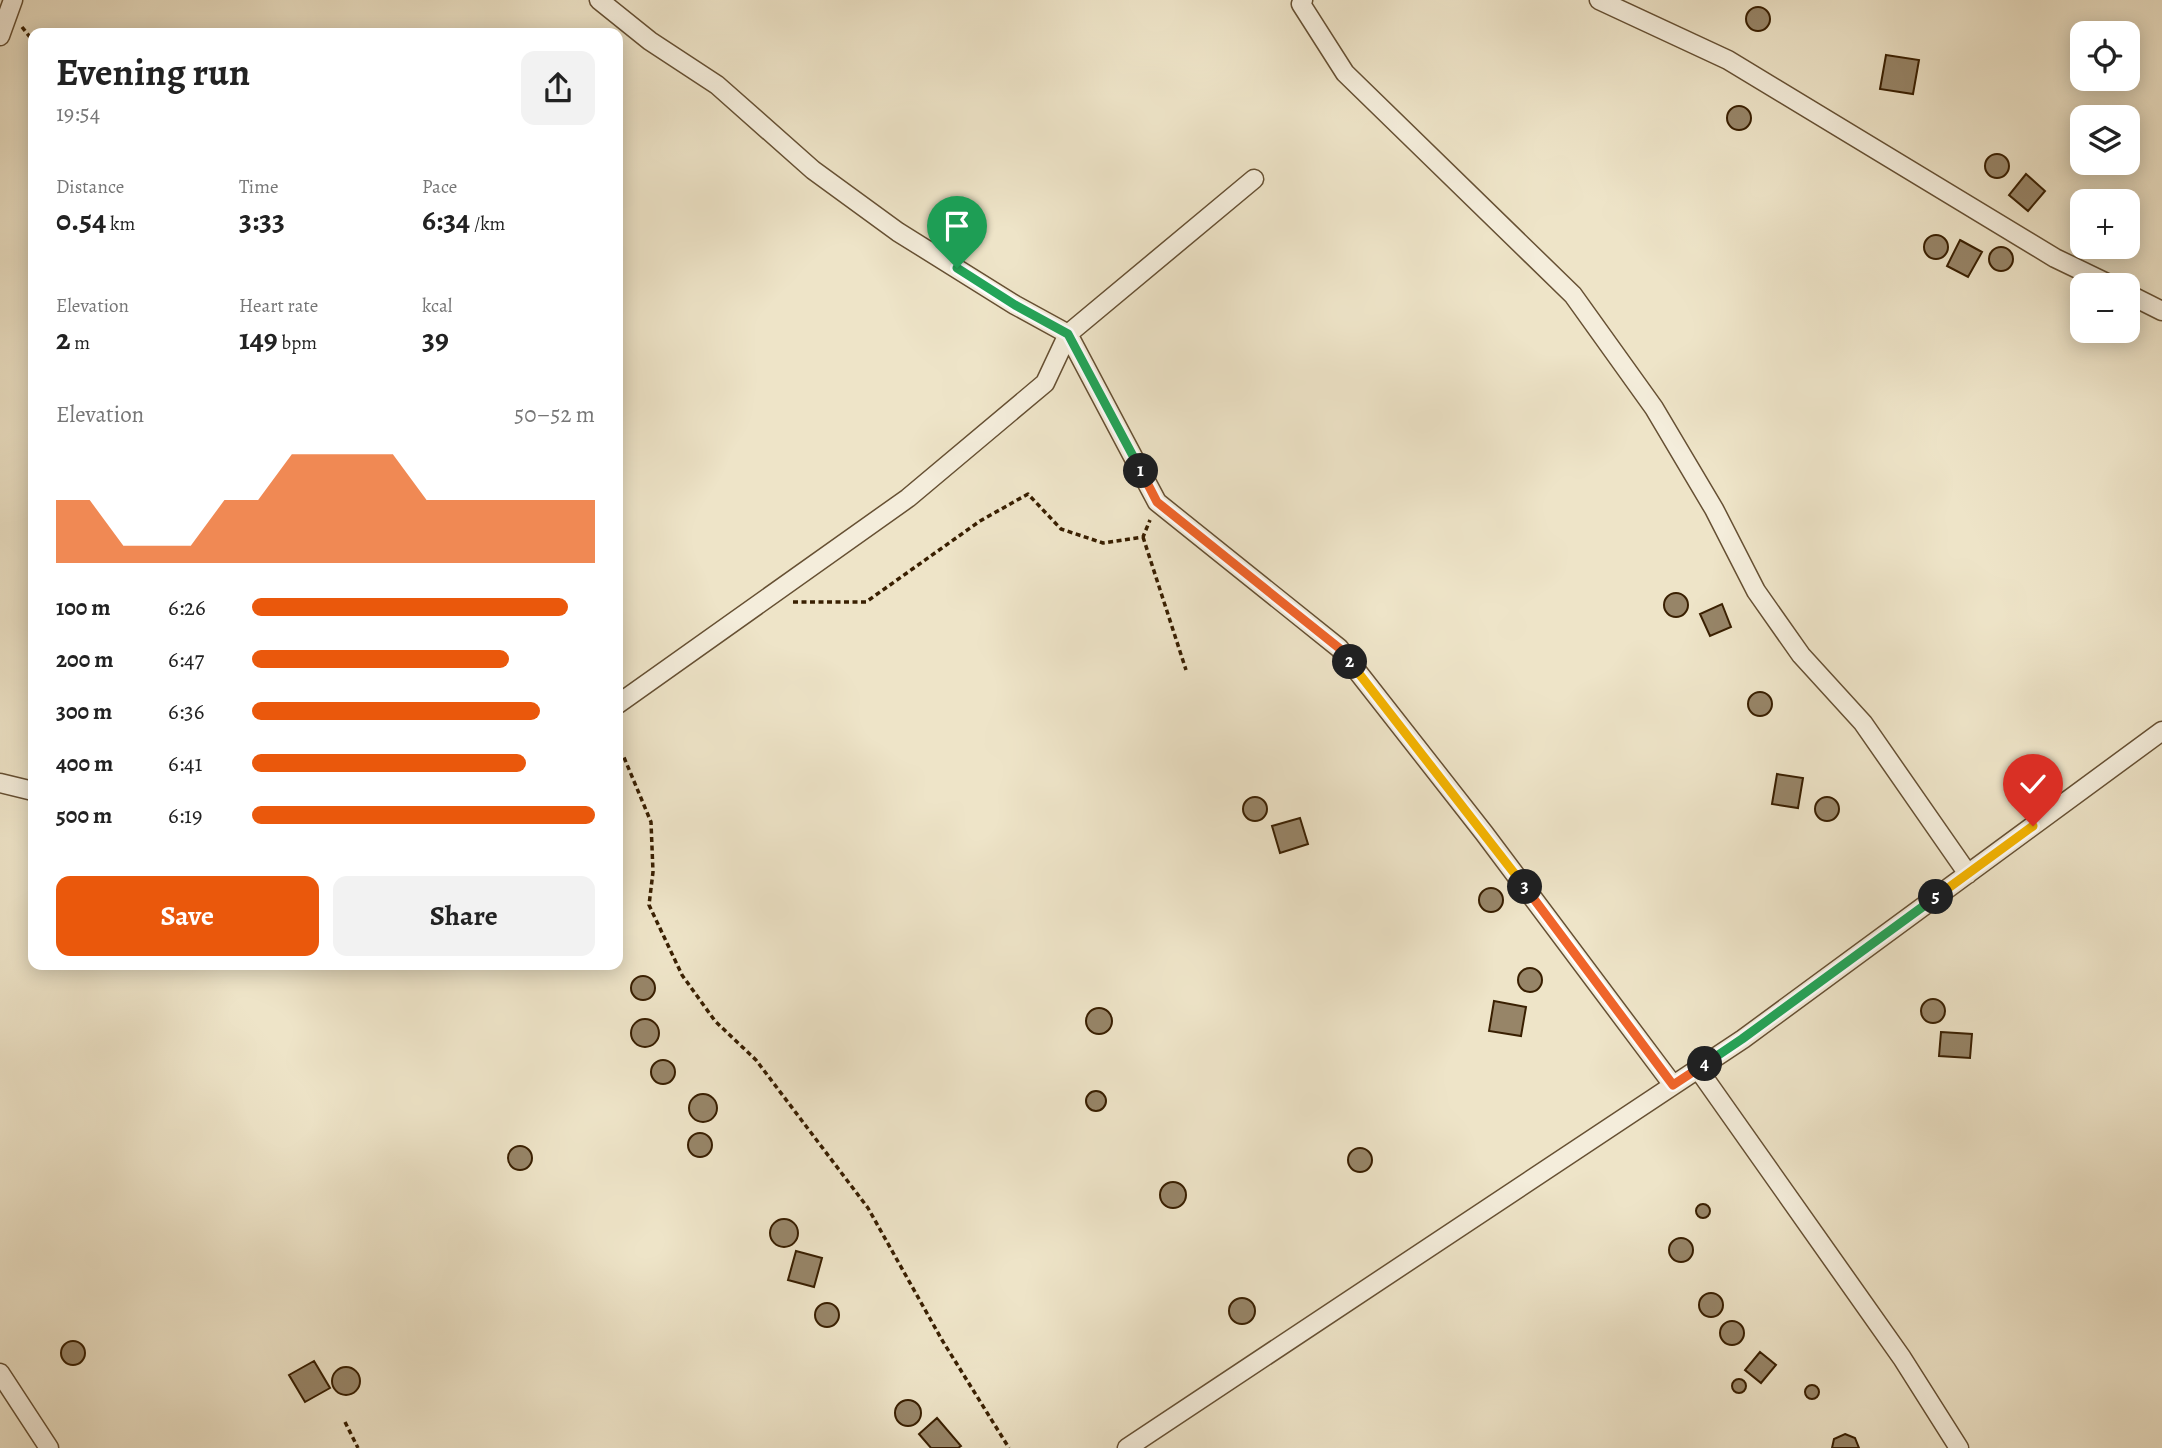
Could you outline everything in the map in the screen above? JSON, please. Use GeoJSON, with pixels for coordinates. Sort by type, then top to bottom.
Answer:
{"type":"FeatureCollection","features":[{"type":"Feature","properties":{"kind":"street"},"geometry":{"type":"LineString","coordinates":[[0,36],[13,0]]}},
{"type":"Feature","properties":{"kind":"street"},"geometry":{"type":"LineString","coordinates":[[599,0],[650,41],[717,85],[813,170],[898,232],[1015,305],[1068,334],[1157,502],[1339,648],[1484,833],[1673,1085]]}},
{"type":"Feature","properties":{"kind":"street"},"geometry":{"type":"LineString","coordinates":[[1303,0],[1301,4],[1345,73],[1573,295],[1654,408],[1714,509],[1756,591],[1801,655],[1863,723],[1968,874]]}},
{"type":"Feature","properties":{"kind":"street"},"geometry":{"type":"LineString","coordinates":[[1599,0],[1728,60],[2044,251],[2087,273]]}},
{"type":"Feature","properties":{"kind":"street"},"geometry":{"type":"LineString","coordinates":[[623,700],[908,498],[1045,383],[1068,334],[1254,179]]}},
{"type":"Feature","properties":{"kind":"street"},"geometry":{"type":"LineString","coordinates":[[2140,300],[2162,311]]}},
{"type":"Feature","properties":{"kind":"street"},"geometry":{"type":"LineString","coordinates":[[1127,1448],[1742,1039],[2162,731]]}},
{"type":"Feature","properties":{"kind":"street"},"geometry":{"type":"LineString","coordinates":[[0,783],[28,790]]}},
{"type":"Feature","properties":{"kind":"street"},"geometry":{"type":"LineString","coordinates":[[1698,1069],[1902,1358],[1959,1448]]}},
{"type":"Feature","properties":{"kind":"street"},"geometry":{"type":"LineString","coordinates":[[0,1373],[49,1448]]}},
{"type":"Feature","properties":{"kind":"path"},"geometry":{"type":"LineString","coordinates":[[758,603],[866,602],[980,521],[1028,494],[1061,529],[1103,543],[1143,537]]}},
{"type":"Feature","properties":{"kind":"path"},"geometry":{"type":"LineString","coordinates":[[1157,502],[1143,537],[1186,670]]}},
{"type":"Feature","properties":{"kind":"path"},"geometry":{"type":"LineString","coordinates":[[623,755],[651,822],[653,872],[649,905],[682,975],[715,1021],[756,1060],[867,1208],[942,1340],[1009,1448]]}},
{"type":"Feature","properties":{"kind":"path"},"geometry":{"type":"LineString","coordinates":[[345,1422],[358,1448]]}},
{"type":"Feature","properties":{"kind":"building"},"geometry":{"type":"Polygon","coordinates":[[[1758,7],[1767,10],[1770,19],[1767,28],[1758,31],[1749,28],[1746,19],[1749,10],[1758,7]]]}},
{"type":"Feature","properties":{"kind":"building"},"geometry":{"type":"Polygon","coordinates":[[[1886,55],[1919,60],[1913,94],[1880,89],[1886,55]]]}},
{"type":"Feature","properties":{"kind":"building"},"geometry":{"type":"Polygon","coordinates":[[[1739,106],[1748,109],[1751,118],[1748,127],[1739,130],[1730,127],[1727,118],[1730,109],[1739,106]]]}},
{"type":"Feature","properties":{"kind":"building"},"geometry":{"type":"Polygon","coordinates":[[[1997,154],[2006,157],[2009,166],[2006,175],[1997,178],[1988,175],[1985,166],[1988,157],[1997,154]]]}},
{"type":"Feature","properties":{"kind":"building"},"geometry":{"type":"Polygon","coordinates":[[[2026,174],[2045,191],[2028,211],[2009,195],[2026,174]]]}},
{"type":"Feature","properties":{"kind":"building"},"geometry":{"type":"Polygon","coordinates":[[[1936,235],[1947,242],[1948,247],[1941,258],[1936,259],[1925,252],[1924,247],[1931,236],[1936,235]]]}},
{"type":"Feature","properties":{"kind":"building"},"geometry":{"type":"Polygon","coordinates":[[[1960,240],[1982,252],[1968,277],[1947,266],[1960,240]]]}},
{"type":"Feature","properties":{"kind":"building"},"geometry":{"type":"Polygon","coordinates":[[[2001,247],[2010,250],[2013,259],[2010,268],[2001,271],[1992,268],[1989,259],[1992,250],[2001,247]]]}},
{"type":"Feature","properties":{"kind":"building"},"geometry":{"type":"Polygon","coordinates":[[[1676,593],[1685,596],[1688,605],[1685,614],[1676,617],[1667,614],[1664,605],[1667,596],[1676,593]]]}},
{"type":"Feature","properties":{"kind":"building"},"geometry":{"type":"Polygon","coordinates":[[[1722,604],[1731,627],[1710,636],[1700,614],[1722,604]]]}},
{"type":"Feature","properties":{"kind":"building"},"geometry":{"type":"Polygon","coordinates":[[[1760,692],[1769,695],[1772,704],[1769,713],[1760,716],[1751,713],[1748,704],[1751,695],[1760,692]]]}},
{"type":"Feature","properties":{"kind":"building"},"geometry":{"type":"Polygon","coordinates":[[[1777,774],[1803,778],[1798,808],[1772,804],[1777,774]]]}},
{"type":"Feature","properties":{"kind":"building"},"geometry":{"type":"Polygon","coordinates":[[[1255,797],[1264,800],[1267,809],[1264,818],[1255,821],[1246,818],[1243,809],[1246,800],[1255,797]]]}},
{"type":"Feature","properties":{"kind":"building"},"geometry":{"type":"Polygon","coordinates":[[[1827,797],[1836,800],[1839,809],[1836,818],[1827,821],[1818,818],[1815,809],[1818,800],[1827,797]]]}},
{"type":"Feature","properties":{"kind":"building"},"geometry":{"type":"Polygon","coordinates":[[[1300,818],[1308,844],[1280,853],[1272,826],[1300,818]]]}},
{"type":"Feature","properties":{"kind":"building"},"geometry":{"type":"Polygon","coordinates":[[[1491,888],[1502,895],[1503,900],[1496,911],[1491,912],[1480,905],[1479,900],[1486,889],[1491,888]]]}},
{"type":"Feature","properties":{"kind":"building"},"geometry":{"type":"Polygon","coordinates":[[[1530,968],[1539,971],[1542,980],[1539,989],[1530,992],[1521,989],[1518,980],[1521,971],[1530,968]]]}},
{"type":"Feature","properties":{"kind":"building"},"geometry":{"type":"Polygon","coordinates":[[[643,976],[652,979],[655,988],[652,997],[643,1000],[634,997],[631,988],[634,979],[643,976]]]}},
{"type":"Feature","properties":{"kind":"building"},"geometry":{"type":"Polygon","coordinates":[[[1933,999],[1942,1002],[1945,1011],[1942,1020],[1933,1023],[1924,1020],[1921,1011],[1924,1002],[1933,999]]]}},
{"type":"Feature","properties":{"kind":"building"},"geometry":{"type":"Polygon","coordinates":[[[1494,1001],[1526,1007],[1521,1036],[1489,1031],[1494,1001]]]}},
{"type":"Feature","properties":{"kind":"building"},"geometry":{"type":"Polygon","coordinates":[[[1099,1008],[1108,1012],[1112,1021],[1108,1030],[1099,1034],[1090,1030],[1086,1021],[1090,1012],[1099,1008]]]}},
{"type":"Feature","properties":{"kind":"building"},"geometry":{"type":"Polygon","coordinates":[[[645,1019],[655,1023],[659,1033],[655,1043],[645,1047],[635,1043],[631,1033],[635,1023],[645,1019]]]}},
{"type":"Feature","properties":{"kind":"building"},"geometry":{"type":"Polygon","coordinates":[[[1941,1032],[1972,1034],[1970,1058],[1939,1056],[1941,1032]]]}},
{"type":"Feature","properties":{"kind":"building"},"geometry":{"type":"Polygon","coordinates":[[[663,1060],[672,1063],[675,1072],[672,1081],[663,1084],[654,1081],[651,1072],[654,1063],[663,1060]]]}},
{"type":"Feature","properties":{"kind":"building"},"geometry":{"type":"Polygon","coordinates":[[[1096,1091],[1103,1094],[1106,1101],[1103,1108],[1096,1111],[1089,1108],[1086,1101],[1089,1094],[1096,1091]]]}},
{"type":"Feature","properties":{"kind":"building"},"geometry":{"type":"Polygon","coordinates":[[[703,1094],[713,1098],[717,1108],[713,1118],[703,1122],[693,1118],[689,1108],[693,1098],[703,1094]]]}},
{"type":"Feature","properties":{"kind":"building"},"geometry":{"type":"Polygon","coordinates":[[[700,1133],[709,1136],[712,1145],[709,1154],[700,1157],[691,1154],[688,1145],[691,1136],[700,1133]]]}},
{"type":"Feature","properties":{"kind":"building"},"geometry":{"type":"Polygon","coordinates":[[[520,1146],[529,1149],[532,1158],[529,1167],[520,1170],[511,1167],[508,1158],[511,1149],[520,1146]]]}},
{"type":"Feature","properties":{"kind":"building"},"geometry":{"type":"Polygon","coordinates":[[[1360,1148],[1369,1151],[1372,1160],[1369,1169],[1360,1172],[1351,1169],[1348,1160],[1351,1151],[1360,1148]]]}},
{"type":"Feature","properties":{"kind":"building"},"geometry":{"type":"Polygon","coordinates":[[[1173,1182],[1182,1186],[1186,1195],[1182,1204],[1173,1208],[1164,1204],[1160,1195],[1164,1186],[1173,1182]]]}},
{"type":"Feature","properties":{"kind":"building"},"geometry":{"type":"Polygon","coordinates":[[[1700,1204],[1706,1204],[1710,1211],[1706,1218],[1700,1218],[1696,1214],[1696,1208],[1700,1204]]]}},
{"type":"Feature","properties":{"kind":"building"},"geometry":{"type":"Polygon","coordinates":[[[784,1219],[794,1223],[798,1233],[794,1243],[784,1247],[774,1243],[770,1233],[774,1223],[784,1219]]]}},
{"type":"Feature","properties":{"kind":"building"},"geometry":{"type":"Polygon","coordinates":[[[1681,1238],[1690,1241],[1693,1250],[1690,1259],[1681,1262],[1672,1259],[1669,1250],[1672,1241],[1681,1238]]]}},
{"type":"Feature","properties":{"kind":"building"},"geometry":{"type":"Polygon","coordinates":[[[796,1251],[822,1258],[814,1287],[788,1280],[796,1251]]]}},
{"type":"Feature","properties":{"kind":"building"},"geometry":{"type":"Polygon","coordinates":[[[1711,1293],[1720,1296],[1723,1305],[1720,1314],[1711,1317],[1702,1314],[1699,1305],[1702,1296],[1711,1293]]]}},
{"type":"Feature","properties":{"kind":"building"},"geometry":{"type":"Polygon","coordinates":[[[1242,1298],[1251,1302],[1255,1311],[1251,1320],[1242,1324],[1233,1320],[1229,1311],[1233,1302],[1242,1298]]]}},
{"type":"Feature","properties":{"kind":"building"},"geometry":{"type":"Polygon","coordinates":[[[827,1303],[836,1306],[839,1315],[836,1324],[827,1327],[818,1324],[815,1315],[818,1306],[827,1303]]]}},
{"type":"Feature","properties":{"kind":"building"},"geometry":{"type":"Polygon","coordinates":[[[1732,1321],[1741,1324],[1744,1333],[1741,1342],[1732,1345],[1723,1342],[1720,1333],[1723,1324],[1732,1321]]]}},
{"type":"Feature","properties":{"kind":"building"},"geometry":{"type":"Polygon","coordinates":[[[73,1341],[81,1345],[85,1353],[81,1361],[73,1365],[65,1361],[61,1353],[65,1345],[73,1341]]]}},
{"type":"Feature","properties":{"kind":"building"},"geometry":{"type":"Polygon","coordinates":[[[1760,1352],[1776,1365],[1761,1383],[1745,1370],[1760,1352]]]}},
{"type":"Feature","properties":{"kind":"building"},"geometry":{"type":"Polygon","coordinates":[[[314,1361],[330,1388],[305,1402],[289,1375],[314,1361]]]}},
{"type":"Feature","properties":{"kind":"building"},"geometry":{"type":"Polygon","coordinates":[[[346,1367],[356,1371],[360,1381],[356,1391],[346,1395],[336,1391],[332,1381],[336,1371],[346,1367]]]}},
{"type":"Feature","properties":{"kind":"building"},"geometry":{"type":"Polygon","coordinates":[[[1736,1379],[1742,1379],[1746,1386],[1742,1393],[1736,1393],[1732,1389],[1732,1383],[1736,1379]]]}},
{"type":"Feature","properties":{"kind":"building"},"geometry":{"type":"Polygon","coordinates":[[[1809,1385],[1815,1385],[1819,1392],[1815,1399],[1809,1399],[1805,1395],[1805,1389],[1809,1385]]]}},
{"type":"Feature","properties":{"kind":"building"},"geometry":{"type":"Polygon","coordinates":[[[908,1400],[917,1404],[921,1413],[917,1422],[908,1426],[899,1422],[895,1413],[899,1404],[908,1400]]]}},
{"type":"Feature","properties":{"kind":"building"},"geometry":{"type":"Polygon","coordinates":[[[937,1418],[961,1446],[931,1448],[919,1434],[937,1418]]]}},
{"type":"Feature","properties":{"kind":"building"},"geometry":{"type":"Polygon","coordinates":[[[1845,1434],[1855,1438],[1859,1448],[1832,1448],[1834,1439],[1845,1434]]]}},
{"type":"Feature","properties":{"kind":"route"},"geometry":{"type":"LineString","coordinates":[[957,268],[1015,305],[1068,334],[1157,502],[1339,648],[1484,833],[1673,1085],[1742,1039],[2033,826]]}}]}
